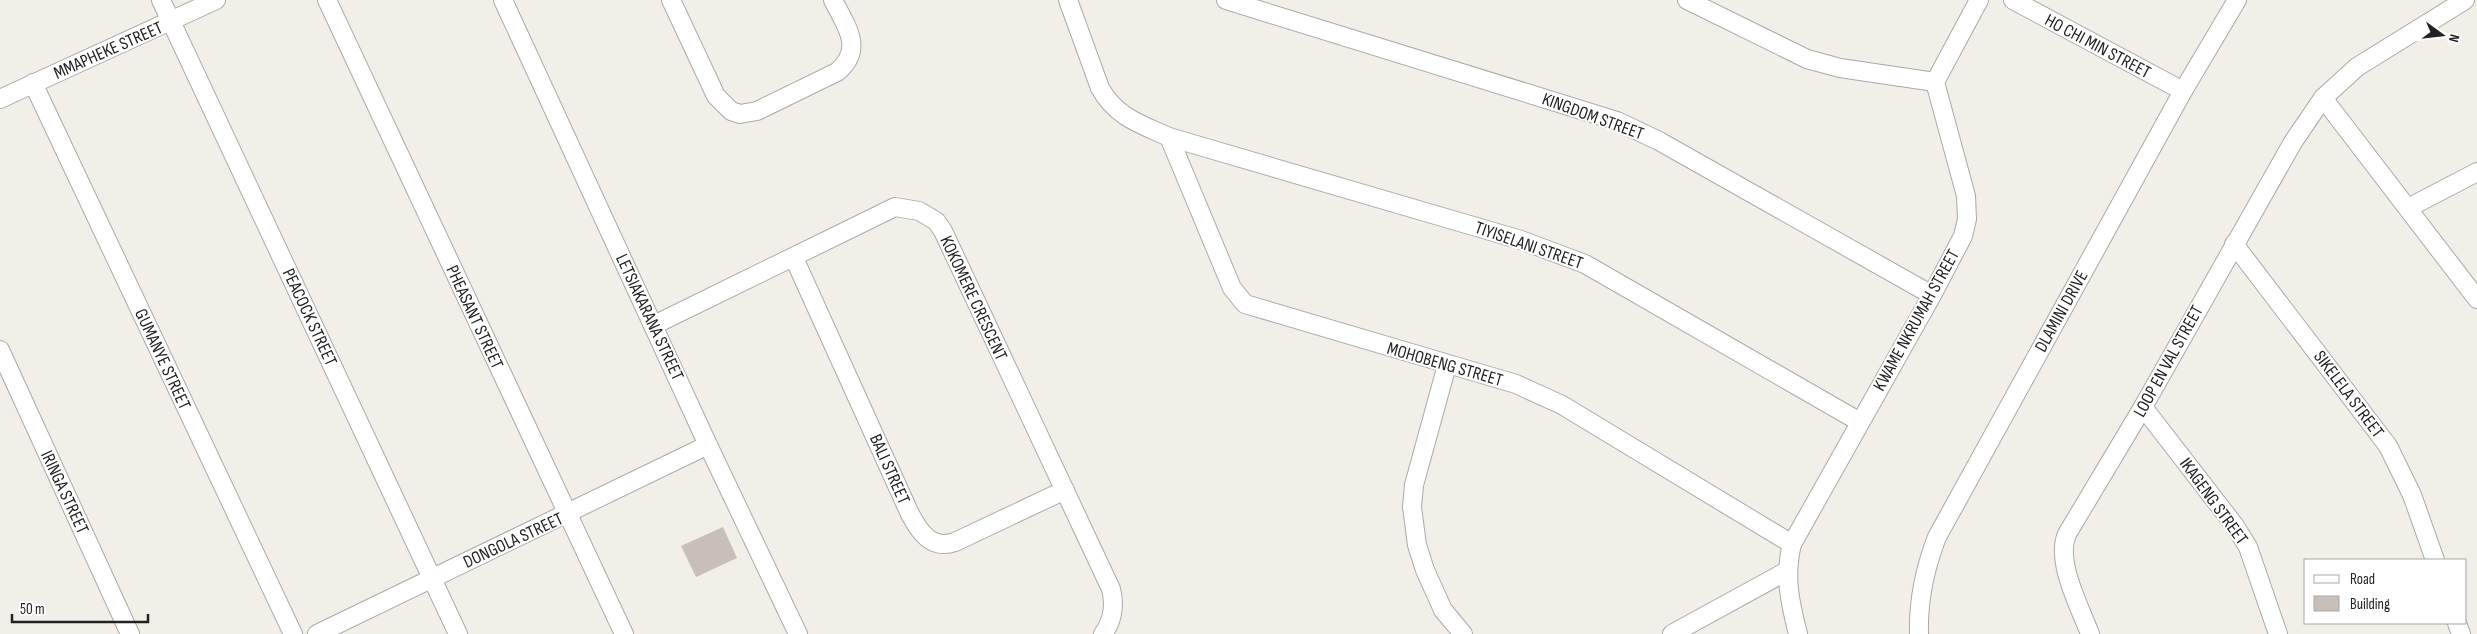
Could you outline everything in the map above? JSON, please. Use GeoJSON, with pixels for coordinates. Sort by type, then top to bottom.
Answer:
{"type":"FeatureCollection","features":[{"type":"Feature","properties":{"kind":"street","name":"PEACOCK STREET"},"geometry":{"type":"LineString","coordinates":[[161,0],[458,634]]}},
{"type":"Feature","properties":{"kind":"street","name":"MMAPHEKE STREET"},"geometry":{"type":"LineString","coordinates":[[0,99],[216,0]]}},
{"type":"Feature","properties":{"kind":"street","name":"PHEASANT STREET"},"geometry":{"type":"LineString","coordinates":[[326,0],[624,634]]}},
{"type":"Feature","properties":{"kind":"street","name":"LETSIAKARANA STREET"},"geometry":{"type":"LineString","coordinates":[[503,0],[708,445],[798,634]]}},
{"type":"Feature","properties":{"kind":"street"},"geometry":{"type":"LineString","coordinates":[[671,0],[716,96],[726,108],[740,114],[757,111],[837,72],[849,60],[852,42],[833,0]]}},
{"type":"Feature","properties":{"kind":"street","name":"TIYISELANI STREET"},"geometry":{"type":"LineString","coordinates":[[1068,0],[1107,100],[1124,115],[1169,137],[1506,235],[1585,264],[1860,422]]}},
{"type":"Feature","properties":{"kind":"street","name":"KINGDOM STREET"},"geometry":{"type":"LineString","coordinates":[[1226,0],[1601,115],[1629,126],[1932,295]]}},
{"type":"Feature","properties":{"kind":"street"},"geometry":{"type":"LineString","coordinates":[[1687,0],[1807,59],[1840,68],[1935,82],[1979,0]]}},
{"type":"Feature","properties":{"kind":"street","name":"HO CHI MIN STREET"},"geometry":{"type":"LineString","coordinates":[[2013,0],[2183,91]]}},
{"type":"Feature","properties":{"kind":"street","name":"DLAMINI DRIVE"},"geometry":{"type":"LineString","coordinates":[[1919,634],[1921,596],[1931,553],[1937,537],[2183,91],[2238,0]]}},
{"type":"Feature","properties":{"kind":"street","name":"LOOP EN VAL STREET"},"geometry":{"type":"LineString","coordinates":[[2090,634],[2066,566],[2064,540],[2143,406],[2292,142],[2323,98],[2357,67],[2465,0]]}},
{"type":"Feature","properties":{"kind":"street","name":"KWAME NKRUMAH STREET"},"geometry":{"type":"LineString","coordinates":[[1798,634],[1789,599],[1787,571],[1792,544],[1932,295],[1962,236],[1968,212],[1966,196],[1935,82]]}},
{"type":"Feature","properties":{"kind":"street","name":"GUMANYE STREET"},"geometry":{"type":"LineString","coordinates":[[34,83],[293,634]]}},
{"type":"Feature","properties":{"kind":"street"},"geometry":{"type":"LineString","coordinates":[[2323,98],[2477,299]]}},
{"type":"Feature","properties":{"kind":"street","name":"MOHOBENG STREET"},"geometry":{"type":"LineString","coordinates":[[1169,137],[1232,288],[1240,300],[1264,311],[1516,384],[1562,405],[1792,544]]}},
{"type":"Feature","properties":{"kind":"street"},"geometry":{"type":"LineString","coordinates":[[2408,208],[2477,172]]}},
{"type":"Feature","properties":{"kind":"street","name":"KOKOMERE CRESCENT"},"geometry":{"type":"LineString","coordinates":[[654,325],[895,207],[920,210],[936,221],[943,231],[1111,589],[1114,600],[1112,612],[1103,634]]}},
{"type":"Feature","properties":{"kind":"street","name":"SIKELELA STREET"},"geometry":{"type":"LineString","coordinates":[[2234,244],[2388,446],[2412,495],[2435,559]]}},
{"type":"Feature","properties":{"kind":"street","name":"BALI STREET"},"geometry":{"type":"LineString","coordinates":[[794,258],[910,514],[916,525],[930,541],[946,545],[955,542],[1065,490]]}},
{"type":"Feature","properties":{"kind":"street","name":"IRINGA STREET"},"geometry":{"type":"LineString","coordinates":[[0,350],[130,634]]}},
{"type":"Feature","properties":{"kind":"street"},"geometry":{"type":"LineString","coordinates":[[1447,365],[1414,485],[1412,507],[1415,537],[1426,570],[1443,610],[1462,634]]}},
{"type":"Feature","properties":{"kind":"street","name":"IKAGENG STREET"},"geometry":{"type":"LineString","coordinates":[[2143,406],[2236,526],[2248,547],[2278,634]]}},
{"type":"Feature","properties":{"kind":"street","name":"DONGOLA STREET"},"geometry":{"type":"LineString","coordinates":[[318,634],[344,628],[432,578],[708,445]]}},
{"type":"Feature","properties":{"kind":"street"},"geometry":{"type":"LineString","coordinates":[[1672,634],[1787,571]]}},
{"type":"Feature","properties":{"kind":"building"},"geometry":{"type":"Polygon","coordinates":[[[723,527],[737,558],[696,577],[681,546],[723,527]]]}}]}
